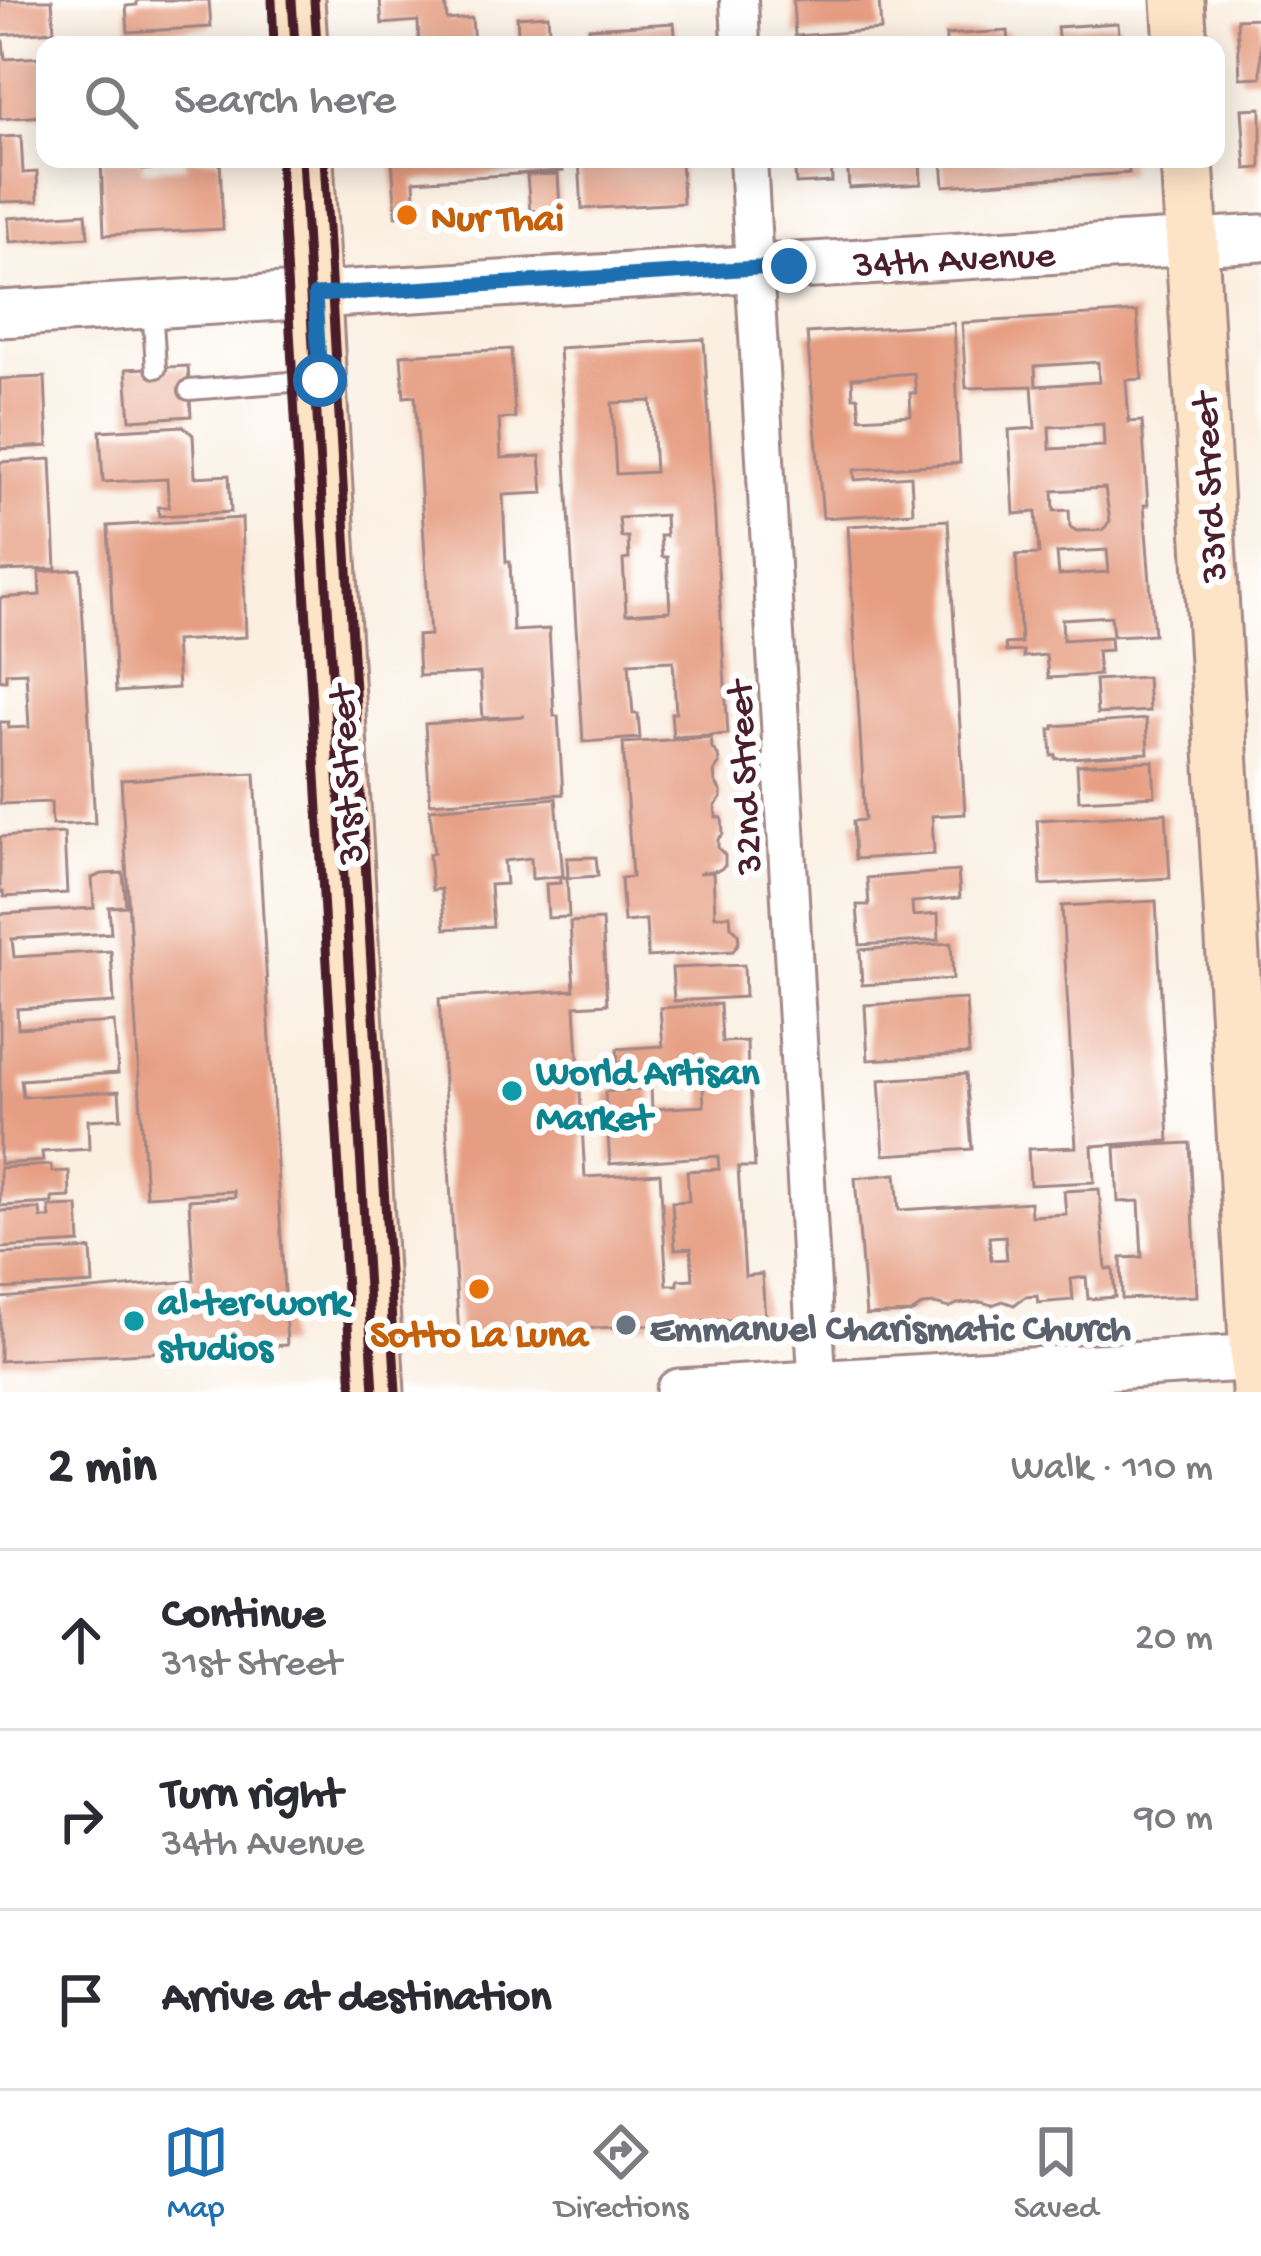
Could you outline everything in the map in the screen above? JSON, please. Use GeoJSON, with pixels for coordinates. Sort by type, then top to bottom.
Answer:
{"type":"FeatureCollection","features":[{"type":"Feature","properties":{"kind":"main road"},"geometry":{"type":"LineString","coordinates":[[298,0],[300,36]]}},
{"type":"Feature","properties":{"kind":"main road"},"geometry":{"type":"LineString","coordinates":[[1178,0],[1180,36]]}},
{"type":"Feature","properties":{"kind":"main road","name":"31st Street"},"geometry":{"type":"LineString","coordinates":[[308,168],[378,1392]]}},
{"type":"Feature","properties":{"kind":"main road","name":"33rd Street"},"geometry":{"type":"LineString","coordinates":[[1188,168],[1258,1369]]}},
{"type":"Feature","properties":{"kind":"street"},"geometry":{"type":"LineString","coordinates":[[739,0],[741,36]]}},
{"type":"Feature","properties":{"kind":"street","name":"32nd Street"},"geometry":{"type":"LineString","coordinates":[[748,168],[818,1388]]}},
{"type":"Feature","properties":{"kind":"street","name":"34th Avenue"},"geometry":{"type":"LineString","coordinates":[[0,314],[1261,238]]}},
{"type":"Feature","properties":{"kind":"street"},"geometry":{"type":"LineString","coordinates":[[679,1392],[1258,1369]]}},
{"type":"Feature","properties":{"kind":"lane"},"geometry":{"type":"LineString","coordinates":[[152,305],[156,368]]}},
{"type":"Feature","properties":{"kind":"lane"},"geometry":{"type":"LineString","coordinates":[[189,390],[320,380]]}},
{"type":"Feature","properties":{"kind":"building"},"geometry":{"type":"Polygon","coordinates":[[[0,0],[52,0],[54,31],[0,35],[0,0]]]}},
{"type":"Feature","properties":{"kind":"building"},"geometry":{"type":"Polygon","coordinates":[[[137,0],[209,0],[211,27],[128,32],[126,6],[137,5],[137,0]]]}},
{"type":"Feature","properties":{"kind":"building"},"geometry":{"type":"Polygon","coordinates":[[[380,0],[445,0],[447,20],[472,18],[473,36],[419,36],[418,21],[382,24],[380,0]]]}},
{"type":"Feature","properties":{"kind":"building"},"geometry":{"type":"Polygon","coordinates":[[[793,0],[879,0],[881,30],[795,36],[793,0]]]}},
{"type":"Feature","properties":{"kind":"building"},"geometry":{"type":"Polygon","coordinates":[[[548,15],[549,36],[518,36],[517,17],[548,15]]]}},
{"type":"Feature","properties":{"kind":"building"},"geometry":{"type":"Polygon","coordinates":[[[1261,18],[1261,77],[1240,78],[1237,19],[1261,18]]]}},
{"type":"Feature","properties":{"kind":"building"},"geometry":{"type":"Polygon","coordinates":[[[674,23],[675,36],[589,36],[589,28],[674,23]]]}},
{"type":"Feature","properties":{"kind":"building"},"geometry":{"type":"Polygon","coordinates":[[[1118,23],[1119,36],[1058,36],[1057,27],[1118,23]]]}},
{"type":"Feature","properties":{"kind":"building"},"geometry":{"type":"Polygon","coordinates":[[[1008,31],[1008,36],[946,36],[1008,31]]]}},
{"type":"Feature","properties":{"kind":"building"},"geometry":{"type":"Polygon","coordinates":[[[3,41],[5,59],[36,57],[36,117],[0,119],[3,41]]]}},
{"type":"Feature","properties":{"kind":"building"},"geometry":{"type":"Polygon","coordinates":[[[1261,108],[1261,168],[1246,169],[1242,109],[1261,108]]]}},
{"type":"Feature","properties":{"kind":"building"},"geometry":{"type":"Polygon","coordinates":[[[21,136],[23,173],[37,172],[38,201],[0,202],[0,137],[21,136]]]}},
{"type":"Feature","properties":{"kind":"building"},"geometry":{"type":"Polygon","coordinates":[[[101,168],[220,168],[223,229],[104,235],[101,168]]]}},
{"type":"Feature","properties":{"kind":"building"},"geometry":{"type":"Polygon","coordinates":[[[393,168],[563,168],[414,181],[416,215],[396,216],[393,168]]]}},
{"type":"Feature","properties":{"kind":"building"},"geometry":{"type":"Polygon","coordinates":[[[580,168],[681,168],[683,203],[582,209],[580,168]]]}},
{"type":"Feature","properties":{"kind":"building"},"geometry":{"type":"Polygon","coordinates":[[[795,168],[831,168],[832,182],[796,184],[795,168]]]}},
{"type":"Feature","properties":{"kind":"building"},"geometry":{"type":"Polygon","coordinates":[[[848,168],[920,168],[921,184],[849,188],[848,168]]]}},
{"type":"Feature","properties":{"kind":"building"},"geometry":{"type":"Polygon","coordinates":[[[943,168],[1129,168],[1129,173],[944,186],[943,168]]]}},
{"type":"Feature","properties":{"kind":"building"},"geometry":{"type":"Polygon","coordinates":[[[558,174],[560,209],[530,211],[527,175],[558,174]]]}},
{"type":"Feature","properties":{"kind":"building"},"geometry":{"type":"Polygon","coordinates":[[[86,213],[88,237],[10,242],[8,218],[86,213]]]}},
{"type":"Feature","properties":{"kind":"building"},"geometry":{"type":"Polygon","coordinates":[[[1137,312],[1142,379],[1126,380],[1129,422],[1142,421],[1154,634],[1113,636],[1111,616],[1062,619],[1063,640],[1110,637],[1111,650],[1097,651],[1099,675],[1048,678],[1046,655],[1023,657],[1023,651],[1006,652],[1005,644],[1021,643],[1016,555],[1039,554],[1036,512],[1014,514],[1009,430],[1035,428],[1032,386],[966,388],[962,323],[1137,312]],[[1098,362],[1035,366],[1036,386],[1099,382],[1098,362]],[[1103,424],[1049,427],[1050,449],[1104,446],[1103,424]],[[1105,488],[1053,491],[1054,511],[1069,510],[1070,527],[1077,531],[1103,530],[1110,521],[1105,488]],[[1107,550],[1057,553],[1059,575],[1109,572],[1107,550]]]}},
{"type":"Feature","properties":{"kind":"building"},"geometry":{"type":"Polygon","coordinates":[[[954,323],[960,463],[854,470],[855,480],[911,476],[913,512],[823,518],[807,333],[954,323]],[[914,373],[852,378],[860,418],[911,415],[910,393],[916,393],[914,373]]]}},
{"type":"Feature","properties":{"kind":"building"},"geometry":{"type":"Polygon","coordinates":[[[704,339],[728,734],[673,737],[673,661],[629,663],[640,738],[583,742],[559,348],[704,339]],[[651,401],[612,403],[616,474],[655,472],[651,401]],[[665,515],[619,518],[621,537],[628,537],[629,559],[623,560],[626,614],[670,611],[667,557],[662,557],[660,536],[666,536],[665,515]]]}},
{"type":"Feature","properties":{"kind":"building"},"geometry":{"type":"Polygon","coordinates":[[[511,349],[515,418],[499,419],[501,458],[540,456],[543,493],[503,495],[513,631],[549,629],[563,794],[430,803],[425,724],[525,716],[483,718],[480,673],[419,676],[417,636],[430,635],[415,396],[404,397],[401,355],[511,349]]]}},
{"type":"Feature","properties":{"kind":"building"},"geometry":{"type":"Polygon","coordinates":[[[188,366],[191,416],[130,420],[126,369],[188,366]]]}},
{"type":"Feature","properties":{"kind":"building"},"geometry":{"type":"Polygon","coordinates":[[[45,377],[48,446],[0,449],[0,379],[45,377]]]}},
{"type":"Feature","properties":{"kind":"building"},"geometry":{"type":"Polygon","coordinates":[[[183,426],[193,435],[195,477],[229,475],[231,512],[159,516],[158,507],[169,507],[167,479],[103,482],[100,431],[183,426]]]}},
{"type":"Feature","properties":{"kind":"building"},"geometry":{"type":"Polygon","coordinates":[[[51,459],[56,569],[0,571],[0,462],[51,459]]]}},
{"type":"Feature","properties":{"kind":"building"},"geometry":{"type":"Polygon","coordinates":[[[242,518],[246,637],[175,641],[178,688],[116,692],[108,526],[242,518]]]}},
{"type":"Feature","properties":{"kind":"building"},"geometry":{"type":"Polygon","coordinates":[[[948,520],[965,814],[932,816],[934,854],[855,859],[853,821],[865,820],[848,526],[948,520]]]}},
{"type":"Feature","properties":{"kind":"building"},"geometry":{"type":"Polygon","coordinates":[[[80,569],[95,823],[52,825],[51,802],[0,804],[0,722],[9,722],[8,728],[29,727],[26,672],[6,673],[6,680],[0,680],[0,598],[40,595],[39,572],[80,569]]]}},
{"type":"Feature","properties":{"kind":"building"},"geometry":{"type":"Polygon","coordinates":[[[1147,677],[1149,711],[1097,714],[1095,680],[1147,677]]]}},
{"type":"Feature","properties":{"kind":"building"},"geometry":{"type":"Polygon","coordinates":[[[1146,719],[1148,753],[1052,756],[1050,729],[1054,726],[1146,719]]]}},
{"type":"Feature","properties":{"kind":"building"},"geometry":{"type":"Polygon","coordinates":[[[711,737],[719,764],[714,771],[721,798],[715,806],[716,817],[722,818],[718,848],[725,855],[725,866],[698,873],[713,872],[715,916],[730,915],[739,942],[733,951],[648,957],[646,920],[624,922],[621,878],[632,877],[623,743],[711,737]]]}},
{"type":"Feature","properties":{"kind":"building"},"geometry":{"type":"Polygon","coordinates":[[[1153,761],[1155,796],[1079,800],[1077,765],[1153,761]]]}},
{"type":"Feature","properties":{"kind":"building"},"geometry":{"type":"Polygon","coordinates":[[[255,773],[287,1345],[0,1361],[0,1298],[194,1281],[189,1200],[235,1197],[234,1191],[146,1196],[121,780],[255,773]]]}},
{"type":"Feature","properties":{"kind":"building"},"geometry":{"type":"Polygon","coordinates":[[[556,798],[563,876],[532,879],[531,858],[504,861],[506,884],[490,885],[493,926],[445,929],[441,889],[432,890],[430,809],[556,798]]]}},
{"type":"Feature","properties":{"kind":"building"},"geometry":{"type":"Polygon","coordinates":[[[1166,813],[1170,878],[1041,885],[1037,820],[1166,813]]]}},
{"type":"Feature","properties":{"kind":"building"},"geometry":{"type":"Polygon","coordinates":[[[64,833],[67,893],[4,897],[0,892],[0,837],[64,833]]]}},
{"type":"Feature","properties":{"kind":"building"},"geometry":{"type":"Polygon","coordinates":[[[596,857],[598,876],[568,878],[567,858],[596,857]]]}},
{"type":"Feature","properties":{"kind":"building"},"geometry":{"type":"Polygon","coordinates":[[[958,871],[960,898],[912,902],[913,916],[938,914],[939,940],[860,945],[857,905],[869,905],[867,878],[958,871]]]}},
{"type":"Feature","properties":{"kind":"building"},"geometry":{"type":"Polygon","coordinates":[[[123,873],[126,906],[109,907],[111,933],[12,939],[14,957],[111,951],[114,1003],[17,1009],[18,1028],[114,1022],[118,1073],[21,1080],[23,1097],[119,1091],[121,1118],[88,1120],[89,1149],[42,1152],[43,1161],[0,1164],[0,914],[94,908],[92,878],[123,873]]]}},
{"type":"Feature","properties":{"kind":"building"},"geometry":{"type":"Polygon","coordinates":[[[567,877],[569,917],[548,918],[546,884],[567,877]]]}},
{"type":"Feature","properties":{"kind":"building"},"geometry":{"type":"Polygon","coordinates":[[[1156,901],[1169,1141],[1092,1146],[1094,1182],[1030,1185],[1028,1149],[1076,1147],[1062,906],[1156,901]]]}},
{"type":"Feature","properties":{"kind":"building"},"geometry":{"type":"Polygon","coordinates":[[[602,920],[607,1004],[575,1006],[585,1177],[660,1173],[667,1285],[693,1279],[691,1248],[675,1249],[672,1202],[689,1201],[687,1171],[719,1169],[718,1156],[610,1164],[605,1092],[651,1088],[652,1109],[704,1106],[703,1086],[750,1083],[755,1167],[738,1167],[745,1276],[762,1274],[765,1318],[459,1336],[439,999],[574,990],[570,922],[602,920]]]}},
{"type":"Feature","properties":{"kind":"building"},"geometry":{"type":"Polygon","coordinates":[[[951,943],[953,979],[862,985],[860,950],[951,943]]]}},
{"type":"Feature","properties":{"kind":"building"},"geometry":{"type":"Polygon","coordinates":[[[744,965],[745,997],[674,1001],[672,968],[744,965]]]}},
{"type":"Feature","properties":{"kind":"building"},"geometry":{"type":"Polygon","coordinates":[[[966,999],[969,1054],[868,1060],[865,1005],[966,999]]]}},
{"type":"Feature","properties":{"kind":"building"},"geometry":{"type":"Polygon","coordinates":[[[720,1004],[722,1042],[747,1041],[748,1073],[619,1081],[617,1049],[663,1046],[660,1008],[720,1004]]]}},
{"type":"Feature","properties":{"kind":"building"},"geometry":{"type":"Polygon","coordinates":[[[966,1074],[972,1149],[884,1155],[879,1080],[966,1074]]]}},
{"type":"Feature","properties":{"kind":"building"},"geometry":{"type":"Polygon","coordinates":[[[1190,1143],[1197,1296],[1122,1299],[1121,1258],[1142,1257],[1139,1201],[1118,1202],[1115,1147],[1190,1143]]]}},
{"type":"Feature","properties":{"kind":"building"},"geometry":{"type":"Polygon","coordinates":[[[51,1165],[52,1172],[69,1171],[70,1197],[52,1198],[52,1203],[0,1206],[0,1168],[51,1165]]]}},
{"type":"Feature","properties":{"kind":"building"},"geometry":{"type":"Polygon","coordinates":[[[896,1174],[899,1210],[1030,1202],[1031,1216],[1066,1214],[1064,1191],[1099,1189],[1106,1269],[1113,1269],[1115,1297],[1088,1299],[1086,1277],[1071,1279],[1073,1300],[1038,1303],[1037,1296],[1014,1305],[1003,1301],[949,1308],[935,1304],[911,1313],[866,1315],[855,1178],[896,1174]],[[1005,1236],[989,1237],[991,1260],[1007,1259],[1005,1236]]]}},
{"type":"Feature","properties":{"kind":"building"},"geometry":{"type":"Polygon","coordinates":[[[78,1206],[80,1243],[0,1248],[0,1211],[40,1209],[41,1218],[50,1218],[49,1207],[78,1206]]]}},
{"type":"Feature","properties":{"kind":"building"},"geometry":{"type":"Polygon","coordinates":[[[91,1249],[93,1284],[0,1289],[0,1254],[91,1249]]]}},
{"type":"Feature","properties":{"kind":"railway"},"geometry":{"type":"LineString","coordinates":[[272,0],[274,36]]}},
{"type":"Feature","properties":{"kind":"railway"},"geometry":{"type":"LineString","coordinates":[[292,0],[294,36]]}},
{"type":"Feature","properties":{"kind":"railway"},"geometry":{"type":"LineString","coordinates":[[314,0],[316,36]]}},
{"type":"Feature","properties":{"kind":"railway"},"geometry":{"type":"LineString","coordinates":[[281,168],[352,1392]]}},
{"type":"Feature","properties":{"kind":"railway"},"geometry":{"type":"LineString","coordinates":[[303,168],[374,1392]]}},
{"type":"Feature","properties":{"kind":"railway"},"geometry":{"type":"LineString","coordinates":[[325,168],[396,1392]]}},
{"type":"Feature","properties":{"kind":"place","name":"Nur Thai"},"geometry":{"type":"Point","coordinates":[407,215]}},
{"type":"Feature","properties":{"kind":"place","name":"World Artisan Market"},"geometry":{"type":"Point","coordinates":[512,1091]}},
{"type":"Feature","properties":{"kind":"place","name":"Sotto La Luna"},"geometry":{"type":"Point","coordinates":[479,1289]}},
{"type":"Feature","properties":{"kind":"place","name":"al•ter•work studios"},"geometry":{"type":"Point","coordinates":[134,1321]}},
{"type":"Feature","properties":{"kind":"place","name":"Emmanuel Charismatic Church"},"geometry":{"type":"Point","coordinates":[626,1325]}},
{"type":"Feature","properties":{"kind":"route"},"geometry":{"type":"LineString","coordinates":[[320,380],[315,295],[789,266]]}}]}
